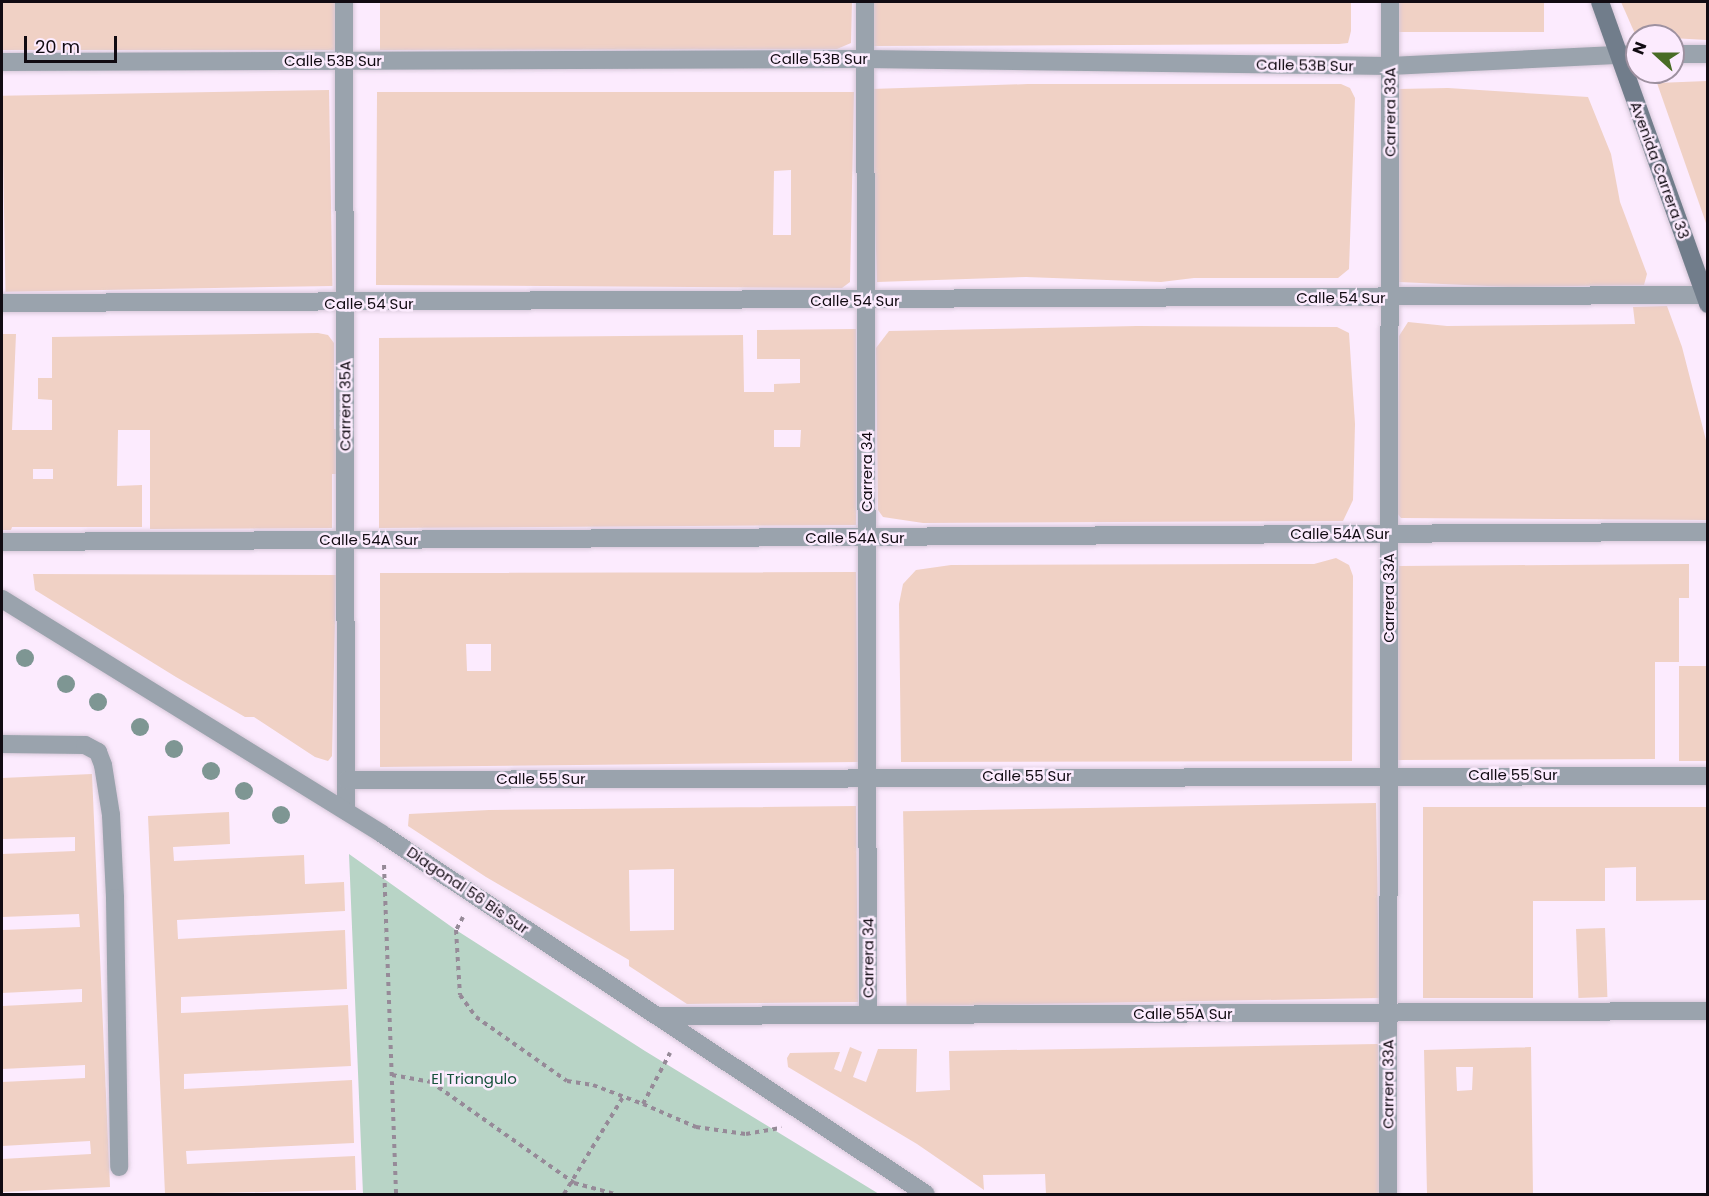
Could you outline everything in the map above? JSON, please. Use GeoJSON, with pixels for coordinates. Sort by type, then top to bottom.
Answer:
{"type":"FeatureCollection","features":[{"type":"Feature","properties":{"kind":"main road","name":"Avenida Carrera 33"},"geometry":{"type":"LineString","coordinates":[[1600,2],[1625,49]]}},
{"type":"Feature","properties":{"kind":"main road","name":"Avenida Carrera 33"},"geometry":{"type":"LineString","coordinates":[[1637,84],[1706,298]]}},
{"type":"Feature","properties":{"kind":"street","name":"Carrera 35A"},"geometry":{"type":"LineString","coordinates":[[344,2],[346,812]]}},
{"type":"Feature","properties":{"kind":"street","name":"Carrera 34"},"geometry":{"type":"LineString","coordinates":[[865,2],[868,1015]]}},
{"type":"Feature","properties":{"kind":"street","name":"Carrera 33A"},"geometry":{"type":"LineString","coordinates":[[1388,1194],[1390,2]]}},
{"type":"Feature","properties":{"kind":"street"},"geometry":{"type":"LineString","coordinates":[[1685,54],[1707,54]]}},
{"type":"Feature","properties":{"kind":"street","name":"Calle 53B Sur"},"geometry":{"type":"LineString","coordinates":[[2,62],[865,58],[1390,66],[1625,55]]}},
{"type":"Feature","properties":{"kind":"street","name":"Calle 54 Sur"},"geometry":{"type":"LineString","coordinates":[[2,303],[345,304],[1706,298]]}},
{"type":"Feature","properties":{"kind":"street","name":"Calle 54A Sur"},"geometry":{"type":"LineString","coordinates":[[2,542],[1707,532]]}},
{"type":"Feature","properties":{"kind":"street","name":"Diagonal 56 Bis Sur"},"geometry":{"type":"LineString","coordinates":[[2,599],[382,834],[926,1194]]}},
{"type":"Feature","properties":{"kind":"street"},"geometry":{"type":"LineString","coordinates":[[2,744],[85,745],[98,752],[103,765],[111,815],[115,898],[119,1167]]}},
{"type":"Feature","properties":{"kind":"street","name":"Calle 55 Sur"},"geometry":{"type":"LineString","coordinates":[[346,780],[1389,774],[1707,776]]}},
{"type":"Feature","properties":{"kind":"street","name":"Calle 55A Sur"},"geometry":{"type":"LineString","coordinates":[[658,1016],[1707,1011]]}},
{"type":"Feature","properties":{"kind":"path"},"geometry":{"type":"LineString","coordinates":[[382,834],[396,1194]]}},
{"type":"Feature","properties":{"kind":"path"},"geometry":{"type":"LineString","coordinates":[[474,895],[456,930],[460,995],[476,1017],[567,1081],[623,1096],[696,1127],[746,1134],[818,1122]]}},
{"type":"Feature","properties":{"kind":"path"},"geometry":{"type":"LineString","coordinates":[[643,1104],[681,1031]]}},
{"type":"Feature","properties":{"kind":"path"},"geometry":{"type":"LineString","coordinates":[[392,1075],[432,1082],[574,1183],[615,1194]]}},
{"type":"Feature","properties":{"kind":"path"},"geometry":{"type":"LineString","coordinates":[[564,1194],[574,1183],[623,1096]]}},
{"type":"Feature","properties":{"kind":"green space","name":"El Triangulo"},"geometry":{"type":"Polygon","coordinates":[[[349,854],[456,930],[645,1051],[879,1194],[363,1194],[349,854]]]}},
{"type":"Feature","properties":{"kind":"building"},"geometry":{"type":"Polygon","coordinates":[[[2,2],[336,2],[336,50],[2,50],[2,2]]]}},
{"type":"Feature","properties":{"kind":"building"},"geometry":{"type":"Polygon","coordinates":[[[380,2],[852,2],[851,43],[837,49],[380,50],[380,2]]]}},
{"type":"Feature","properties":{"kind":"building"},"geometry":{"type":"Polygon","coordinates":[[[873,2],[1351,2],[1351,31],[1348,43],[1339,44],[873,46],[873,2]]]}},
{"type":"Feature","properties":{"kind":"building"},"geometry":{"type":"Polygon","coordinates":[[[1398,2],[1544,2],[1544,32],[1398,32],[1398,2]]]}},
{"type":"Feature","properties":{"kind":"building"},"geometry":{"type":"Polygon","coordinates":[[[1621,2],[1707,2],[1707,40],[1685,39],[1685,24],[1631,24],[1621,2]]]}},
{"type":"Feature","properties":{"kind":"building"},"geometry":{"type":"Polygon","coordinates":[[[1707,81],[1707,223],[1657,84],[1685,84],[1685,82],[1707,81]]]}},
{"type":"Feature","properties":{"kind":"building"},"geometry":{"type":"Polygon","coordinates":[[[1028,84],[1341,84],[1350,88],[1355,98],[1349,269],[1338,278],[1194,278],[1161,282],[1026,277],[877,282],[871,89],[1028,84]]]}},
{"type":"Feature","properties":{"kind":"building"},"geometry":{"type":"Polygon","coordinates":[[[1448,88],[1588,97],[1611,154],[1620,202],[1647,274],[1644,285],[1510,287],[1398,282],[1398,89],[1448,88]]]}},
{"type":"Feature","properties":{"kind":"building"},"geometry":{"type":"Polygon","coordinates":[[[329,90],[332,286],[5,292],[2,96],[329,90]]]}},
{"type":"Feature","properties":{"kind":"building"},"geometry":{"type":"Polygon","coordinates":[[[377,92],[854,92],[850,282],[842,288],[376,285],[377,92]],[[791,170],[774,171],[773,235],[791,235],[791,170]]]}},
{"type":"Feature","properties":{"kind":"building"},"geometry":{"type":"Polygon","coordinates":[[[1667,306],[1682,347],[1707,444],[1707,520],[1401,518],[1397,513],[1399,336],[1408,322],[1447,326],[1635,324],[1633,307],[1667,306]]]}},
{"type":"Feature","properties":{"kind":"building"},"geometry":{"type":"Polygon","coordinates":[[[1137,326],[1337,327],[1349,333],[1355,424],[1353,500],[1343,521],[923,523],[883,517],[878,510],[876,348],[889,331],[1137,326]]]}},
{"type":"Feature","properties":{"kind":"building"},"geometry":{"type":"Polygon","coordinates":[[[856,329],[856,525],[379,528],[379,338],[743,335],[744,392],[774,392],[774,384],[800,383],[800,359],[757,359],[757,330],[856,329]],[[774,430],[774,447],[800,447],[801,430],[774,430]]]}},
{"type":"Feature","properties":{"kind":"building"},"geometry":{"type":"Polygon","coordinates":[[[318,333],[328,335],[334,343],[334,429],[339,429],[340,474],[332,474],[332,528],[150,529],[150,430],[118,430],[117,486],[142,485],[142,527],[12,527],[11,530],[2,530],[2,334],[16,334],[12,430],[52,430],[52,400],[38,399],[38,378],[52,378],[52,337],[318,333]],[[33,469],[33,479],[53,479],[53,469],[33,469]]]}},
{"type":"Feature","properties":{"kind":"building"},"geometry":{"type":"Polygon","coordinates":[[[1336,558],[1349,565],[1353,576],[1352,761],[901,762],[899,604],[903,584],[916,570],[951,565],[1314,564],[1336,558]]]}},
{"type":"Feature","properties":{"kind":"building"},"geometry":{"type":"Polygon","coordinates":[[[1689,564],[1689,598],[1679,598],[1679,662],[1655,662],[1655,759],[1395,760],[1399,566],[1689,564]]]}},
{"type":"Feature","properties":{"kind":"building"},"geometry":{"type":"Polygon","coordinates":[[[856,572],[858,762],[380,767],[380,573],[856,572]],[[466,644],[467,671],[491,671],[491,644],[466,644]]]}},
{"type":"Feature","properties":{"kind":"building"},"geometry":{"type":"Polygon","coordinates":[[[33,574],[336,575],[332,756],[328,761],[315,757],[254,717],[245,717],[176,677],[35,590],[33,574]]]}},
{"type":"Feature","properties":{"kind":"building"},"geometry":{"type":"Polygon","coordinates":[[[1679,666],[1707,666],[1707,761],[1679,761],[1679,666]]]}},
{"type":"Feature","properties":{"kind":"building"},"geometry":{"type":"Polygon","coordinates":[[[92,774],[110,1187],[2,1192],[2,1159],[91,1154],[90,1141],[2,1146],[2,1082],[85,1078],[85,1065],[2,1069],[2,1006],[82,1002],[82,989],[2,993],[2,930],[80,927],[79,914],[2,917],[2,854],[75,851],[75,837],[2,839],[2,778],[92,774]]]}},
{"type":"Feature","properties":{"kind":"building"},"geometry":{"type":"Polygon","coordinates":[[[1376,803],[1379,998],[906,1006],[903,811],[1376,803]]]}},
{"type":"Feature","properties":{"kind":"building"},"geometry":{"type":"Polygon","coordinates":[[[856,806],[858,1002],[687,1004],[629,966],[629,960],[486,877],[408,826],[409,814],[489,810],[856,806]],[[674,869],[629,870],[630,931],[674,930],[674,869]]]}},
{"type":"Feature","properties":{"kind":"building"},"geometry":{"type":"Polygon","coordinates":[[[1423,807],[1707,807],[1707,900],[1636,901],[1636,867],[1605,868],[1605,901],[1533,901],[1533,998],[1423,998],[1423,807]]]}},
{"type":"Feature","properties":{"kind":"building"},"geometry":{"type":"Polygon","coordinates":[[[229,812],[230,844],[173,847],[174,861],[304,855],[305,884],[344,882],[345,911],[177,920],[178,939],[345,930],[347,989],[181,997],[181,1013],[348,1005],[351,1066],[184,1074],[184,1089],[352,1080],[354,1143],[186,1151],[187,1164],[355,1156],[356,1190],[165,1194],[148,816],[229,812]]]}},
{"type":"Feature","properties":{"kind":"building"},"geometry":{"type":"Polygon","coordinates":[[[1605,928],[1607,997],[1578,998],[1576,929],[1605,928]]]}},
{"type":"Feature","properties":{"kind":"building"},"geometry":{"type":"Polygon","coordinates":[[[1378,1044],[1380,1194],[1046,1194],[1045,1174],[983,1175],[984,1190],[917,1144],[788,1067],[787,1058],[790,1053],[840,1052],[834,1069],[841,1072],[850,1047],[862,1052],[853,1077],[866,1082],[878,1049],[917,1049],[916,1092],[950,1090],[949,1051],[1378,1044]]]}},
{"type":"Feature","properties":{"kind":"building"},"geometry":{"type":"Polygon","coordinates":[[[1531,1047],[1533,1194],[1427,1194],[1424,1050],[1531,1047]],[[1456,1067],[1457,1091],[1472,1090],[1473,1067],[1456,1067]]]}}]}
